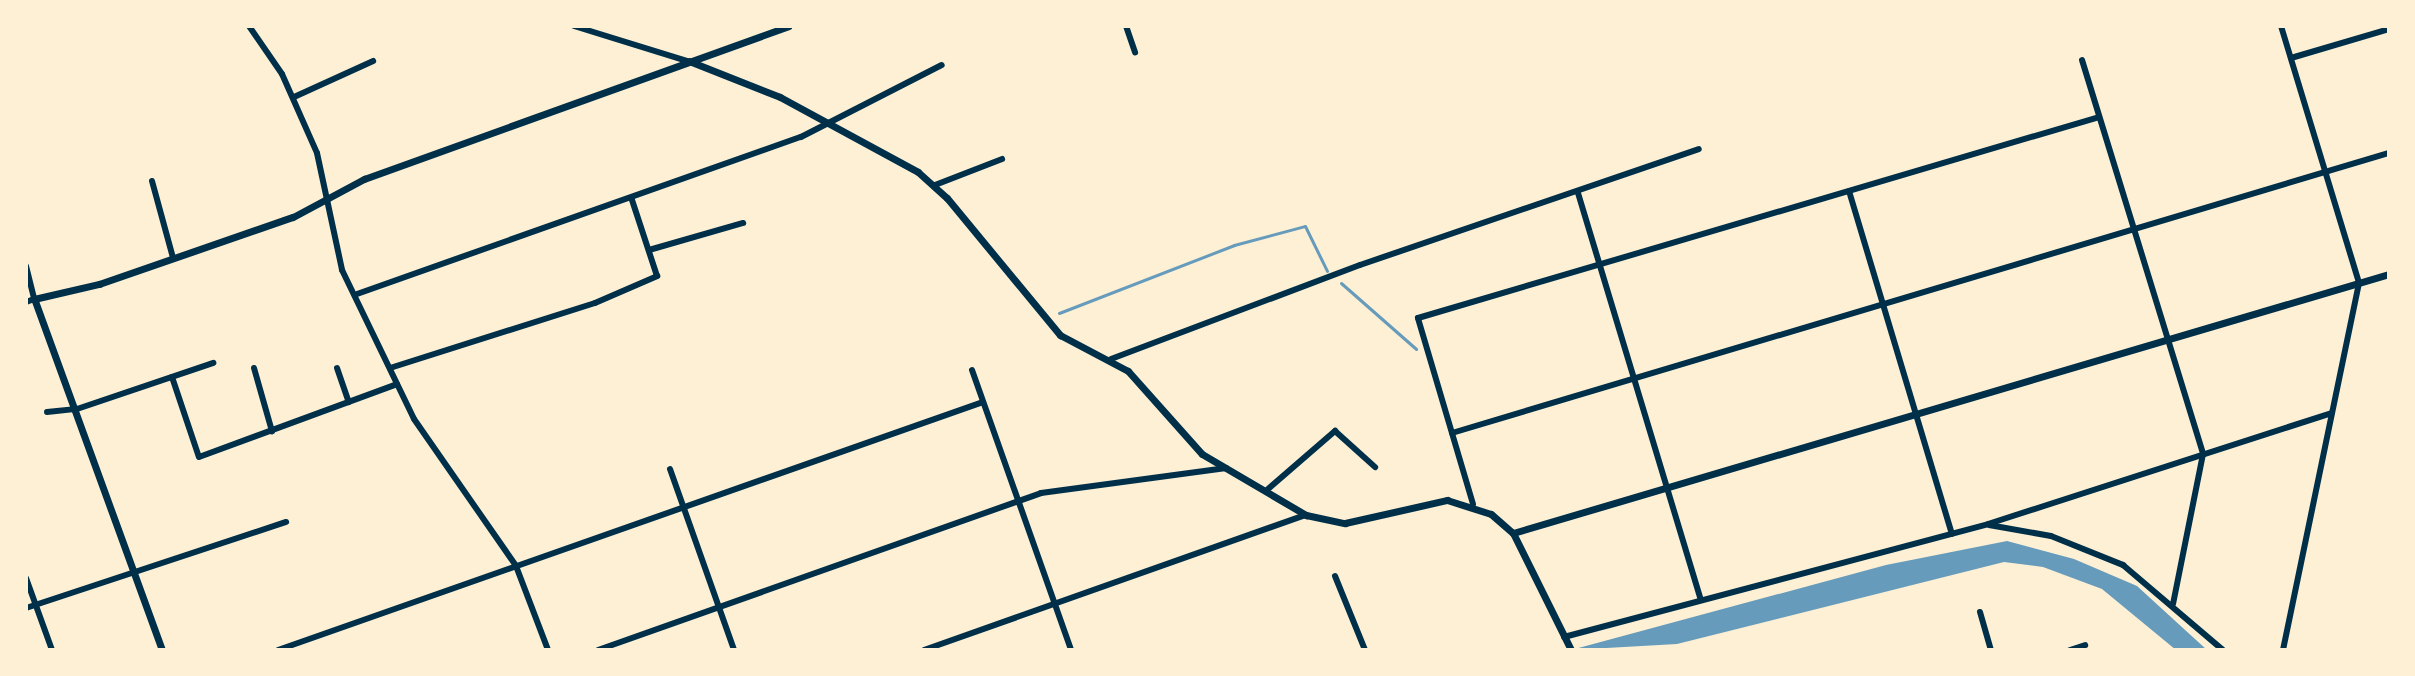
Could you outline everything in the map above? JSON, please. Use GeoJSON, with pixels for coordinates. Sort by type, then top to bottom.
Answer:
{"type":"FeatureCollection","features":[{"type":"Feature","properties":{"kind":"street"},"geometry":{"type":"LineString","coordinates":[[249,26],[294,97],[330,199],[336,254],[397,384],[414,419],[516,566],[548,650]]}},
{"type":"Feature","properties":{"kind":"street"},"geometry":{"type":"LineString","coordinates":[[574,26],[758,87],[831,123],[935,185],[1060,335],[1111,359],[1136,379],[1181,435],[1226,468],[1268,489],[1306,515],[1345,523],[1437,501],[1473,504],[1513,533],[1568,644],[1701,600],[1988,524],[2332,413]]}},
{"type":"Feature","properties":{"kind":"street"},"geometry":{"type":"LineString","coordinates":[[30,300],[173,258],[293,217],[364,179],[788,26]]}},
{"type":"Feature","properties":{"kind":"street"},"geometry":{"type":"LineString","coordinates":[[1126,26],[1135,52]]}},
{"type":"Feature","properties":{"kind":"street"},"geometry":{"type":"LineString","coordinates":[[2281,26],[2359,283],[2283,650]]}},
{"type":"Feature","properties":{"kind":"street"},"geometry":{"type":"LineString","coordinates":[[2291,58],[2389,29]]}},
{"type":"Feature","properties":{"kind":"street"},"geometry":{"type":"LineString","coordinates":[[2082,60],[2203,454],[2173,604]]}},
{"type":"Feature","properties":{"kind":"street"},"geometry":{"type":"LineString","coordinates":[[294,97],[373,61]]}},
{"type":"Feature","properties":{"kind":"street"},"geometry":{"type":"LineString","coordinates":[[357,294],[632,200],[831,123],[942,65]]}},
{"type":"Feature","properties":{"kind":"street"},"geometry":{"type":"LineString","coordinates":[[1473,504],[1418,318],[2099,117]]}},
{"type":"Feature","properties":{"kind":"street"},"geometry":{"type":"LineString","coordinates":[[1111,359],[1360,265],[1578,193],[1699,149]]}},
{"type":"Feature","properties":{"kind":"street"},"geometry":{"type":"LineString","coordinates":[[1452,433],[2389,153]]}},
{"type":"Feature","properties":{"kind":"street"},"geometry":{"type":"LineString","coordinates":[[935,185],[1002,159]]}},
{"type":"Feature","properties":{"kind":"street"},"geometry":{"type":"LineString","coordinates":[[152,181],[173,258]]}},
{"type":"Feature","properties":{"kind":"street"},"geometry":{"type":"LineString","coordinates":[[1849,191],[1952,534]]}},
{"type":"Feature","properties":{"kind":"street"},"geometry":{"type":"LineString","coordinates":[[1578,193],[1701,600]]}},
{"type":"Feature","properties":{"kind":"street"},"geometry":{"type":"LineString","coordinates":[[390,368],[595,303],[657,276],[632,200]]}},
{"type":"Feature","properties":{"kind":"street"},"geometry":{"type":"LineString","coordinates":[[649,250],[743,223]]}},
{"type":"Feature","properties":{"kind":"street"},"geometry":{"type":"LineString","coordinates":[[26,266],[30,300],[77,409],[162,650]]}},
{"type":"Feature","properties":{"kind":"street"},"geometry":{"type":"LineString","coordinates":[[1513,533],[2169,343],[2389,274]]}},
{"type":"Feature","properties":{"kind":"street"},"geometry":{"type":"LineString","coordinates":[[47,412],[77,409],[213,363]]}},
{"type":"Feature","properties":{"kind":"street"},"geometry":{"type":"LineString","coordinates":[[254,368],[272,431]]}},
{"type":"Feature","properties":{"kind":"street"},"geometry":{"type":"LineString","coordinates":[[337,368],[349,402]]}},
{"type":"Feature","properties":{"kind":"street"},"geometry":{"type":"LineString","coordinates":[[972,370],[1071,650]]}},
{"type":"Feature","properties":{"kind":"street"},"geometry":{"type":"LineString","coordinates":[[172,377],[199,457],[397,384]]}},
{"type":"Feature","properties":{"kind":"street"},"geometry":{"type":"LineString","coordinates":[[278,650],[983,402]]}},
{"type":"Feature","properties":{"kind":"street"},"geometry":{"type":"LineString","coordinates":[[1268,489],[1335,431],[1375,467]]}},
{"type":"Feature","properties":{"kind":"street"},"geometry":{"type":"LineString","coordinates":[[598,650],[1018,500],[1071,486],[1226,468]]}},
{"type":"Feature","properties":{"kind":"street"},"geometry":{"type":"LineString","coordinates":[[670,469],[734,650]]}},
{"type":"Feature","properties":{"kind":"street"},"geometry":{"type":"LineString","coordinates":[[924,650],[1306,515]]}},
{"type":"Feature","properties":{"kind":"street"},"geometry":{"type":"LineString","coordinates":[[26,608],[286,522]]}},
{"type":"Feature","properties":{"kind":"street"},"geometry":{"type":"LineString","coordinates":[[1988,524],[2051,536],[2100,553],[2145,579],[2223,650]]}},
{"type":"Feature","properties":{"kind":"street"},"geometry":{"type":"LineString","coordinates":[[1335,576],[1365,650]]}},
{"type":"Feature","properties":{"kind":"street"},"geometry":{"type":"LineString","coordinates":[[26,578],[52,650]]}},
{"type":"Feature","properties":{"kind":"street"},"geometry":{"type":"LineString","coordinates":[[1980,612],[1991,650]]}},
{"type":"Feature","properties":{"kind":"street"},"geometry":{"type":"LineString","coordinates":[[2070,650],[2085,645]]}},
{"type":"Feature","properties":{"kind":"water"},"geometry":{"type":"Polygon","coordinates":[[[2007,541],[2074,559],[2137,586],[2207,650],[2176,650],[2102,589],[2043,567],[2004,562],[1677,644],[1571,650],[1886,565],[2007,541]]]}},
{"type":"Feature","properties":{"kind":"waterway"},"geometry":{"type":"LineString","coordinates":[[1059,313],[1234,245],[1305,226],[1327,271]]}},
{"type":"Feature","properties":{"kind":"waterway"},"geometry":{"type":"LineString","coordinates":[[1341,283],[1416,349]]}}]}
